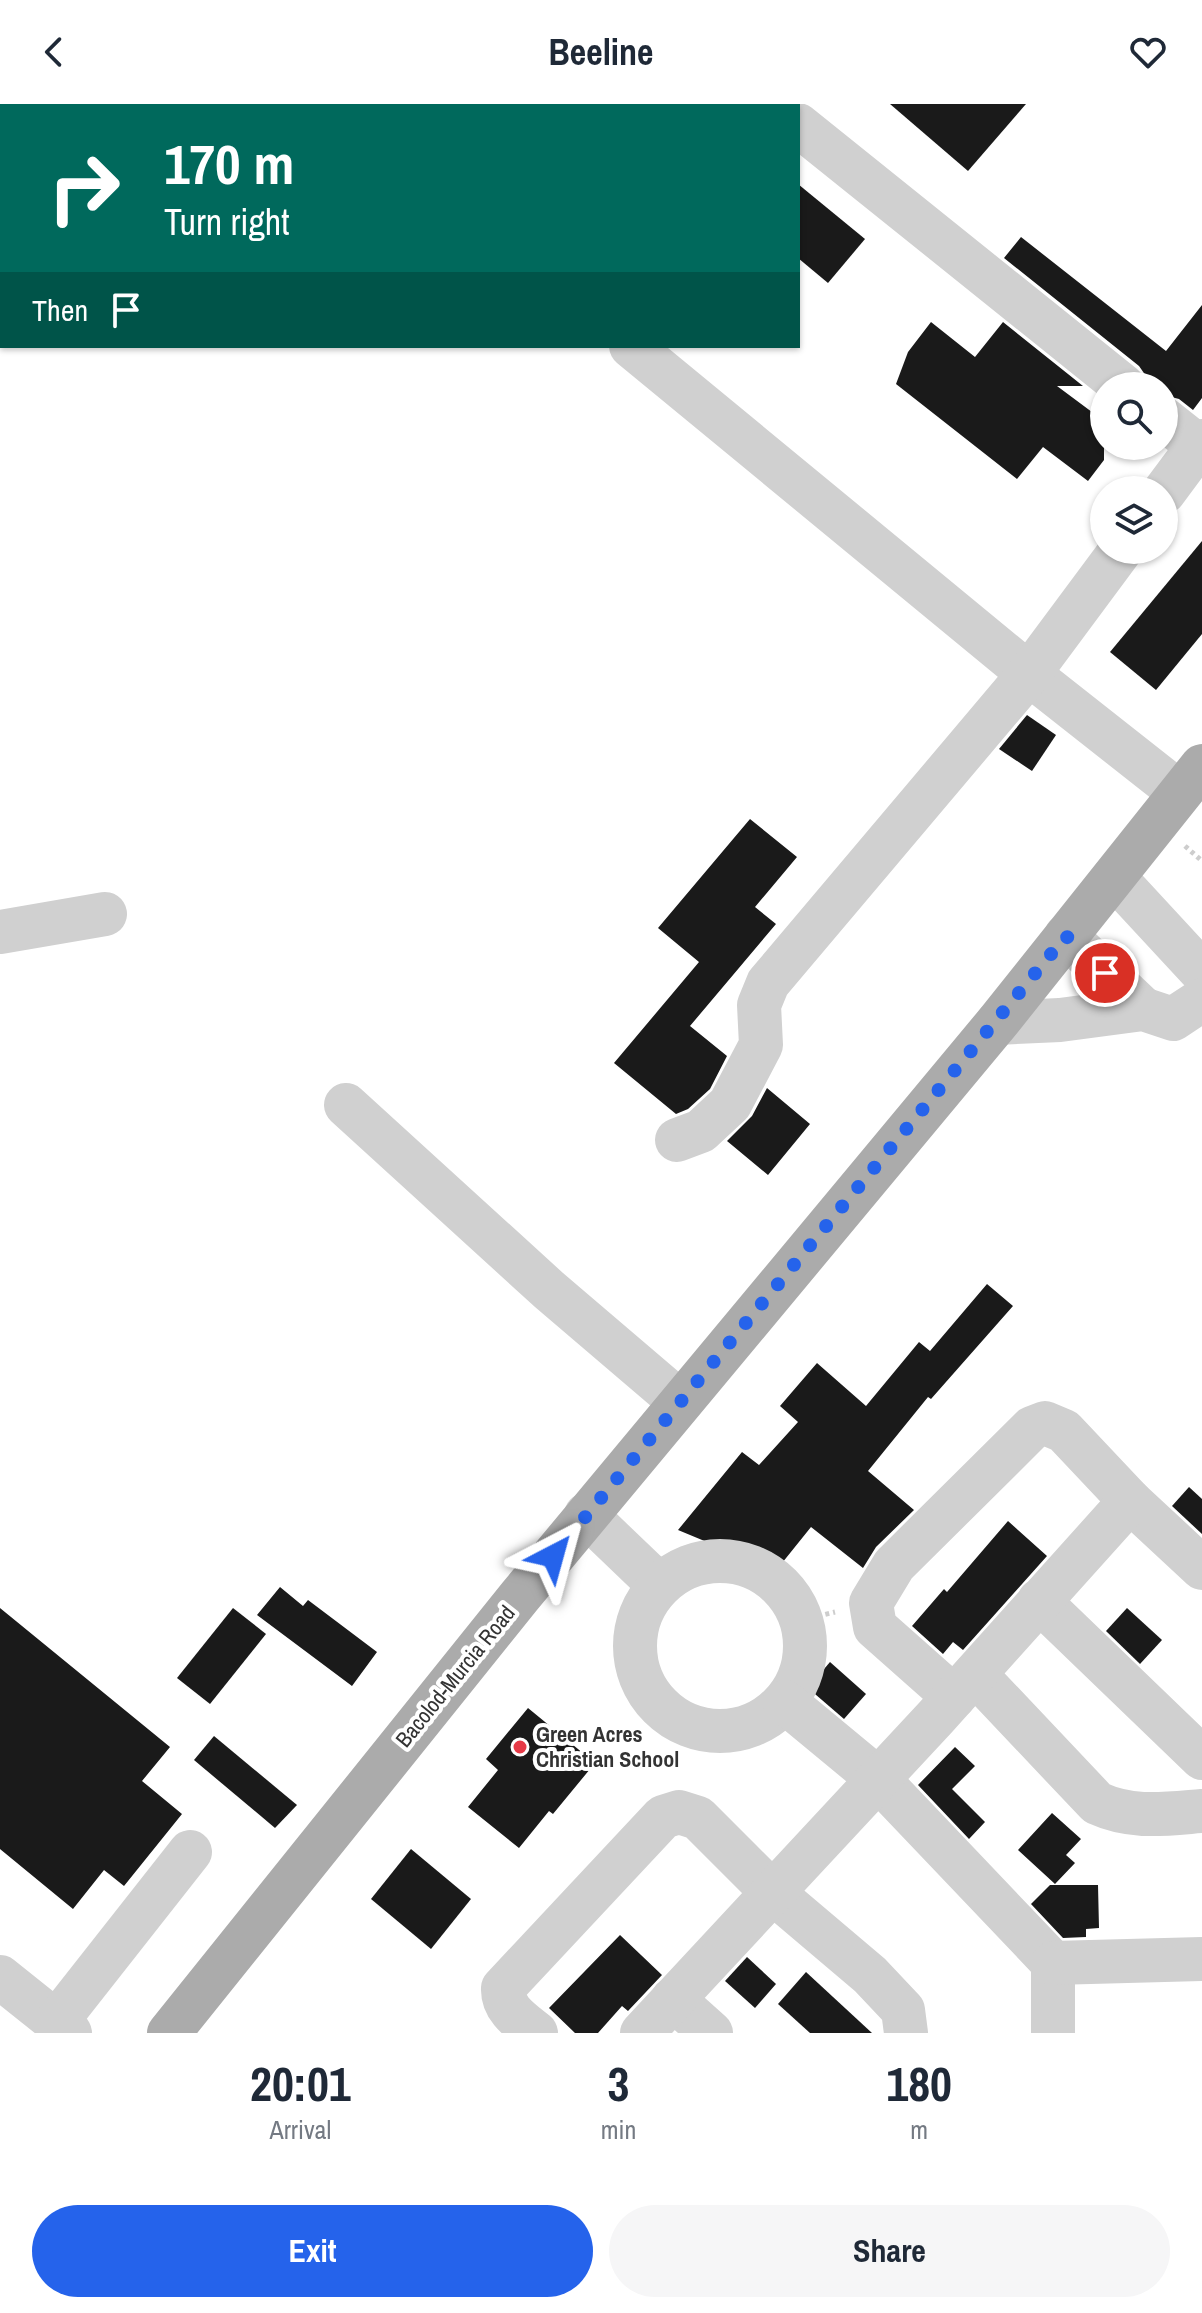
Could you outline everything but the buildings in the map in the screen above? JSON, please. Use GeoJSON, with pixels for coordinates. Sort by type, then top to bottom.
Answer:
{"type":"FeatureCollection","features":[{"type":"Feature","properties":{"kind":"main road","name":"Bacolod-Murcia Road"},"geometry":{"type":"LineString","coordinates":[[169,2033],[586,1515],[997,1023],[1155,821],[1191,780]]}},
{"type":"Feature","properties":{"kind":"street"},"geometry":{"type":"LineString","coordinates":[[800,127],[1106,372]]}},
{"type":"Feature","properties":{"kind":"street"},"geometry":{"type":"LineString","coordinates":[[633,348],[1029,674],[1191,780]]}},
{"type":"Feature","properties":{"kind":"street"},"geometry":{"type":"LineString","coordinates":[[1176,476],[1200,443],[1178,428]]}},
{"type":"Feature","properties":{"kind":"street"},"geometry":{"type":"LineString","coordinates":[[677,1140],[701,1131],[730,1104],[761,1045],[759,1005],[768,983],[1029,674],[1111,564]]}},
{"type":"Feature","properties":{"kind":"street"},"geometry":{"type":"LineString","coordinates":[[1114,877],[1202,972]]}},
{"type":"Feature","properties":{"kind":"street"},"geometry":{"type":"LineString","coordinates":[[0,932],[105,914]]}},
{"type":"Feature","properties":{"kind":"street"},"geometry":{"type":"LineString","coordinates":[[1066,936],[1143,1009],[1173,1019],[1202,1000]]}},
{"type":"Feature","properties":{"kind":"street"},"geometry":{"type":"LineString","coordinates":[[997,1023],[1060,1020],[1143,1009]]}},
{"type":"Feature","properties":{"kind":"street"},"geometry":{"type":"LineString","coordinates":[[346,1105],[549,1290],[679,1401]]}},
{"type":"Feature","properties":{"kind":"street"},"geometry":{"type":"LineString","coordinates":[[1202,1568],[1130,1501],[1064,1431],[1045,1423],[1032,1428],[894,1565],[871,1603],[875,1627],[964,1685],[1097,1803],[1119,1813],[1142,1816],[1202,1811]]}},
{"type":"Feature","properties":{"kind":"street"},"geometry":{"type":"LineString","coordinates":[[642,2033],[1130,1501]]}},
{"type":"Feature","properties":{"kind":"street"},"geometry":{"type":"LineString","coordinates":[[586,1515],[659,1585]]}},
{"type":"Feature","properties":{"kind":"street"},"geometry":{"type":"LineString","coordinates":[[723,1559],[758,1568],[786,1589],[802,1620],[806,1649],[800,1678],[785,1702],[754,1726],[715,1733],[677,1722],[667,1713],[648,1695],[634,1658],[638,1619],[659,1585],[689,1566],[723,1559]]}},
{"type":"Feature","properties":{"kind":"street"},"geometry":{"type":"LineString","coordinates":[[1039,1601],[1202,1758]]}},
{"type":"Feature","properties":{"kind":"street"},"geometry":{"type":"LineString","coordinates":[[785,1702],[878,1779],[1053,1963],[1053,2033]]}},
{"type":"Feature","properties":{"kind":"street"},"geometry":{"type":"LineString","coordinates":[[536,2033],[514,2015],[503,1998],[503,1988],[663,1817],[679,1812],[698,1818],[772,1892],[870,1975],[903,2010],[906,2033]]}},
{"type":"Feature","properties":{"kind":"street"},"geometry":{"type":"LineString","coordinates":[[0,1977],[64,2027],[190,1852]]}},
{"type":"Feature","properties":{"kind":"street"},"geometry":{"type":"LineString","coordinates":[[1053,1963],[1202,1959]]}},
{"type":"Feature","properties":{"kind":"street"},"geometry":{"type":"LineString","coordinates":[[673,1999],[711,2033]]}},
{"type":"Feature","properties":{"kind":"place","name":"Green Acres Christian School"},"geometry":{"type":"Point","coordinates":[520,1747]}},
{"type":"Feature","properties":{"kind":"route"},"geometry":{"type":"LineString","coordinates":[[553,1556],[1066,936],[1105,973]]}}]}
